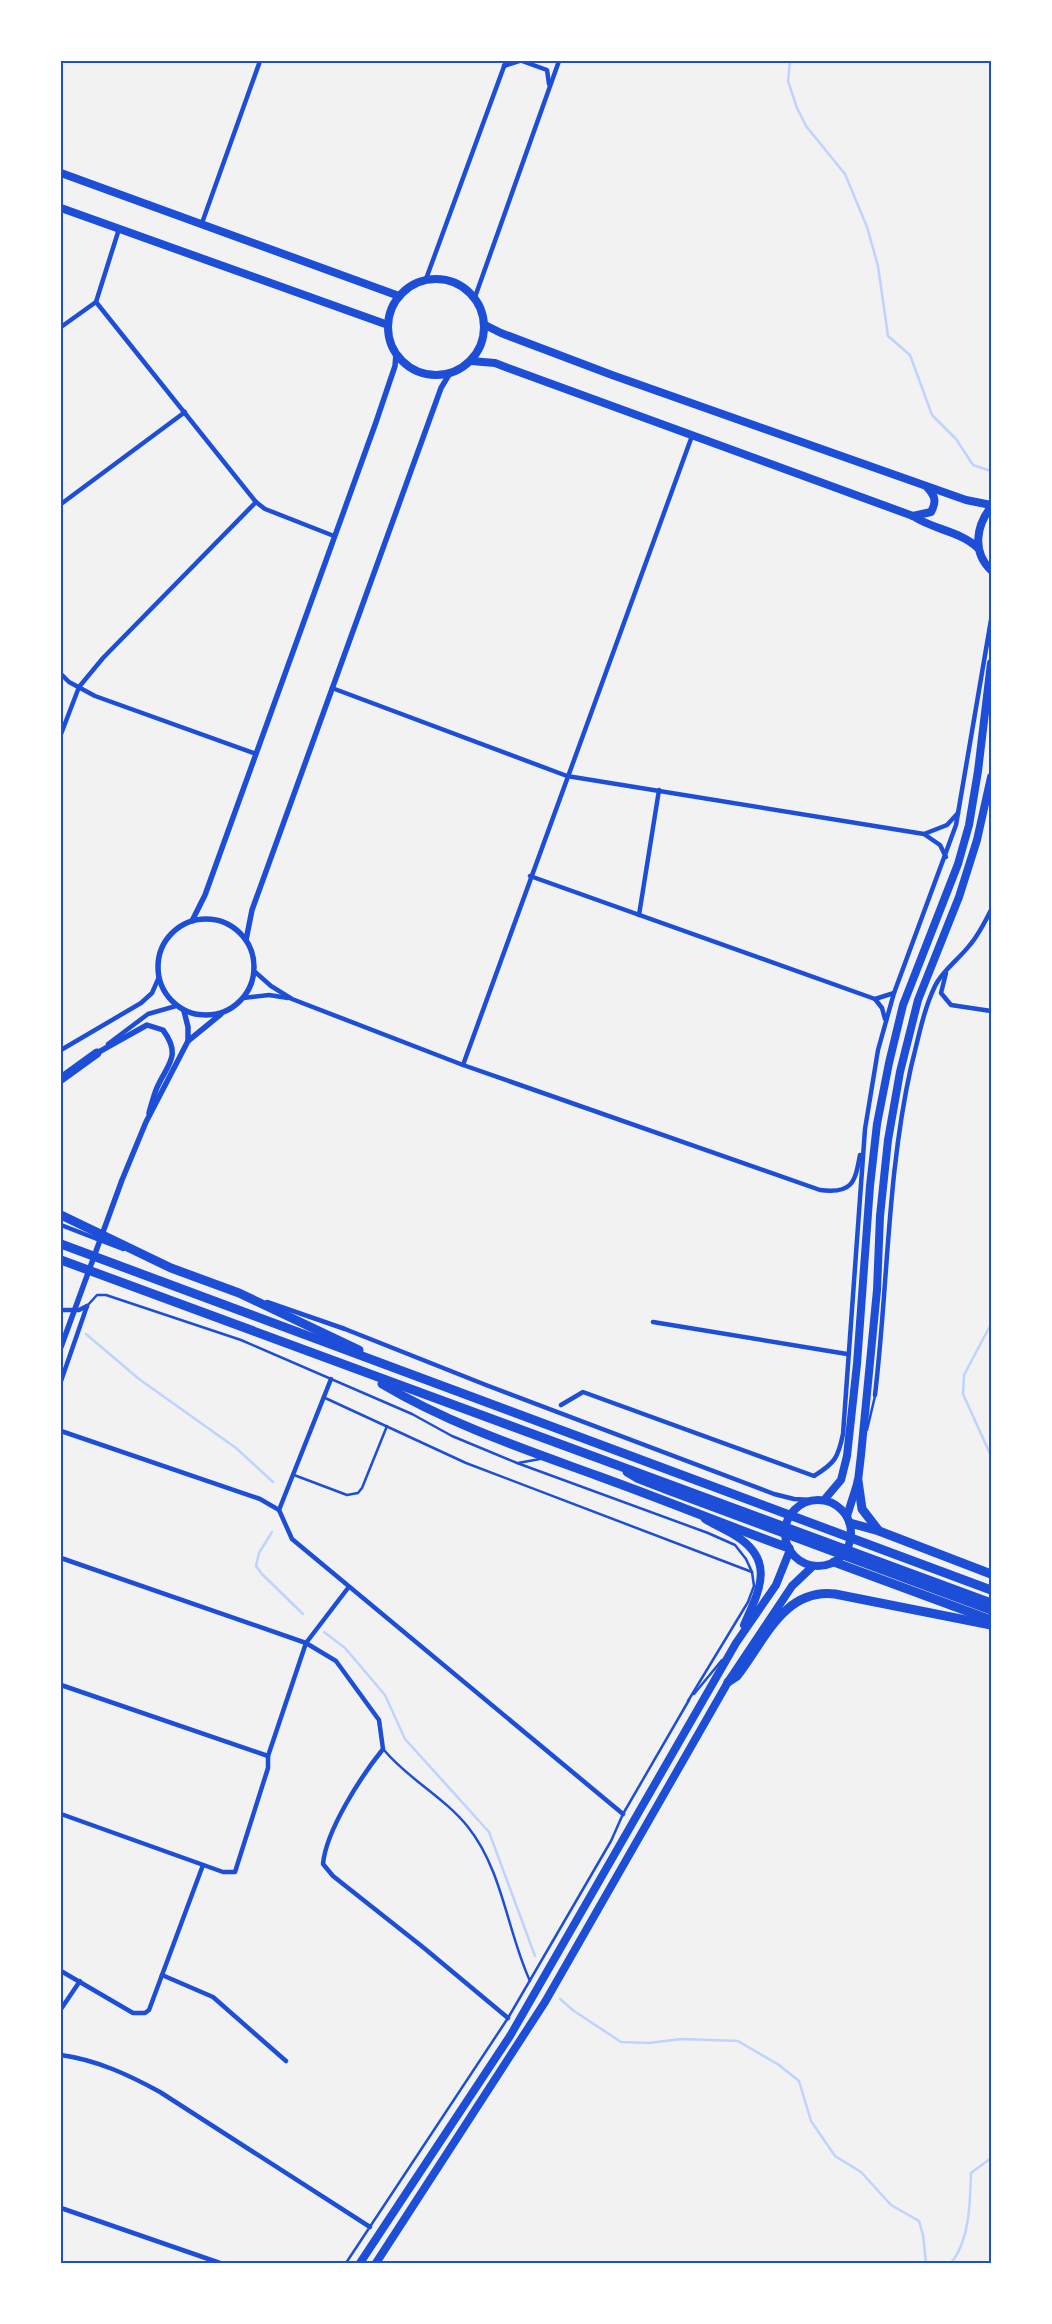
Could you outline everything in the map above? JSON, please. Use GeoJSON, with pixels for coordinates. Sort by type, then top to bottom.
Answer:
{"type":"FeatureCollection","features":[{"type":"Feature","properties":{"kind":"highway"},"geometry":{"type":"LineString","coordinates":[[61,1079],[97,1053]]}},
{"type":"Feature","properties":{"kind":"highway"},"geometry":{"type":"LineString","coordinates":[[61,1215],[171,1268],[239,1293],[345,1341],[380,1362]]}},
{"type":"Feature","properties":{"kind":"highway"},"geometry":{"type":"LineString","coordinates":[[61,1244],[991,1590]]}},
{"type":"Feature","properties":{"kind":"highway"},"geometry":{"type":"LineString","coordinates":[[61,1260],[618,1467],[886,1568],[991,1610]]}},
{"type":"Feature","properties":{"kind":"highway"},"geometry":{"type":"LineString","coordinates":[[365,1373],[401,1396],[478,1432],[688,1509],[789,1550]]}},
{"type":"Feature","properties":{"kind":"highway"},"geometry":{"type":"LineString","coordinates":[[858,1481],[862,1509],[879,1532]]}},
{"type":"Feature","properties":{"kind":"highway"},"geometry":{"type":"LineString","coordinates":[[848,1519],[991,1574]]}},
{"type":"Feature","properties":{"kind":"highway"},"geometry":{"type":"LineString","coordinates":[[834,1562],[991,1620]]}},
{"type":"Feature","properties":{"kind":"highway"},"geometry":{"type":"LineString","coordinates":[[886,1568],[991,1603]]}},
{"type":"Feature","properties":{"kind":"highway"},"geometry":{"type":"LineString","coordinates":[[728,1682],[737,1676],[775,1623],[791,1605],[802,1598],[815,1594],[834,1594],[991,1625]]}},
{"type":"Feature","properties":{"kind":"main road"},"geometry":{"type":"LineString","coordinates":[[61,173],[399,296]]}},
{"type":"Feature","properties":{"kind":"main road"},"geometry":{"type":"LineString","coordinates":[[61,208],[388,325]]}},
{"type":"Feature","properties":{"kind":"main road"},"geometry":{"type":"LineString","coordinates":[[426,279],[444,279],[462,285],[475,297],[482,310],[485,325],[482,344],[471,361],[450,373],[435,375],[420,372],[407,365],[396,354],[390,340],[388,325],[391,310],[399,296],[411,285],[426,279]]}},
{"type":"Feature","properties":{"kind":"main road"},"geometry":{"type":"LineString","coordinates":[[485,325],[501,333],[612,375],[966,500],[991,506],[983,517],[978,532],[978,548],[982,558],[991,570]]}},
{"type":"Feature","properties":{"kind":"main road"},"geometry":{"type":"LineString","coordinates":[[471,361],[495,363],[913,516],[922,522],[968,538],[978,548]]}},
{"type":"Feature","properties":{"kind":"main road"},"geometry":{"type":"LineString","coordinates":[[913,516],[931,512],[935,504],[934,495],[927,486]]}},
{"type":"Feature","properties":{"kind":"main road"},"geometry":{"type":"LineString","coordinates":[[824,1500],[841,1480],[847,1456],[846,1435],[857,1364],[870,1186],[877,1124],[889,1063],[903,1005],[958,864],[969,824],[978,771],[991,663]]}},
{"type":"Feature","properties":{"kind":"main road"},"geometry":{"type":"LineString","coordinates":[[848,1519],[837,1505],[824,1500],[813,1500],[803,1503],[788,1518],[785,1528],[785,1538],[789,1550],[800,1560],[813,1566],[824,1566],[834,1562],[843,1555],[849,1545],[851,1534],[848,1519],[858,1481],[861,1456],[888,1140],[911,1026],[959,897],[974,850],[991,778]]}},
{"type":"Feature","properties":{"kind":"main road"},"geometry":{"type":"LineString","coordinates":[[688,1509],[737,1536],[758,1555],[762,1578],[759,1591],[736,1643]]}},
{"type":"Feature","properties":{"kind":"main road"},"geometry":{"type":"LineString","coordinates":[[360,2263],[510,2036],[736,1643],[776,1585],[789,1550]]}},
{"type":"Feature","properties":{"kind":"main road"},"geometry":{"type":"LineString","coordinates":[[376,2263],[545,2002],[728,1682],[792,1586],[813,1566]]}},
{"type":"Feature","properties":{"kind":"street"},"geometry":{"type":"LineString","coordinates":[[202,224],[260,61]]}},
{"type":"Feature","properties":{"kind":"street"},"geometry":{"type":"LineString","coordinates":[[426,279],[505,63],[520,61],[547,70],[550,87]]}},
{"type":"Feature","properties":{"kind":"street"},"geometry":{"type":"LineString","coordinates":[[475,297],[559,61]]}},
{"type":"Feature","properties":{"kind":"street"},"geometry":{"type":"LineString","coordinates":[[61,327],[96,302],[119,229]]}},
{"type":"Feature","properties":{"kind":"street"},"geometry":{"type":"LineString","coordinates":[[96,302],[256,502],[265,509],[334,536]]}},
{"type":"Feature","properties":{"kind":"street"},"geometry":{"type":"LineString","coordinates":[[192,920],[205,894],[387,392],[395,366],[396,354]]}},
{"type":"Feature","properties":{"kind":"street"},"geometry":{"type":"LineString","coordinates":[[246,940],[252,910],[443,383],[450,373]]}},
{"type":"Feature","properties":{"kind":"street"},"geometry":{"type":"LineString","coordinates":[[61,504],[185,412]]}},
{"type":"Feature","properties":{"kind":"street"},"geometry":{"type":"LineString","coordinates":[[462,1065],[692,436]]}},
{"type":"Feature","properties":{"kind":"street"},"geometry":{"type":"LineString","coordinates":[[61,734],[78,687],[103,658],[256,502]]}},
{"type":"Feature","properties":{"kind":"street"},"geometry":{"type":"LineString","coordinates":[[254,972],[271,986],[292,999],[462,1065],[820,1190],[836,1192],[847,1188],[856,1178],[878,1050],[894,993],[946,858],[958,813],[991,620]]}},
{"type":"Feature","properties":{"kind":"street"},"geometry":{"type":"LineString","coordinates":[[61,674],[70,682],[95,696],[256,754]]}},
{"type":"Feature","properties":{"kind":"street"},"geometry":{"type":"LineString","coordinates":[[332,688],[567,776],[924,834],[940,845],[946,858]]}},
{"type":"Feature","properties":{"kind":"street"},"geometry":{"type":"LineString","coordinates":[[638,915],[659,790]]}},
{"type":"Feature","properties":{"kind":"street"},"geometry":{"type":"LineString","coordinates":[[924,834],[947,825],[958,813]]}},
{"type":"Feature","properties":{"kind":"street"},"geometry":{"type":"LineString","coordinates":[[530,876],[875,999],[882,1008],[886,1021]]}},
{"type":"Feature","properties":{"kind":"street"},"geometry":{"type":"LineString","coordinates":[[875,1395],[882,1335],[892,1187],[901,1121],[922,1024],[935,987],[970,945],[991,910]]}},
{"type":"Feature","properties":{"kind":"street"},"geometry":{"type":"LineString","coordinates":[[61,1347],[122,1180],[146,1122],[188,1041],[220,1014],[233,1007],[243,998],[250,986],[254,972],[252,955],[246,940],[235,929],[222,922],[207,919],[192,920],[178,928],[168,937],[159,953],[158,977],[152,993],[141,1003],[62,1049]]}},
{"type":"Feature","properties":{"kind":"street"},"geometry":{"type":"LineString","coordinates":[[946,972],[942,987],[944,999],[951,1005],[991,1011]]}},
{"type":"Feature","properties":{"kind":"street"},"geometry":{"type":"LineString","coordinates":[[158,977],[167,997],[184,1011],[208,1016],[220,1014]]}},
{"type":"Feature","properties":{"kind":"street"},"geometry":{"type":"LineString","coordinates":[[875,999],[894,993]]}},
{"type":"Feature","properties":{"kind":"street"},"geometry":{"type":"LineString","coordinates":[[243,998],[269,995],[292,999]]}},
{"type":"Feature","properties":{"kind":"street"},"geometry":{"type":"LineString","coordinates":[[97,1053],[148,1014],[176,1006]]}},
{"type":"Feature","properties":{"kind":"street"},"geometry":{"type":"LineString","coordinates":[[184,1011],[188,1027],[188,1041]]}},
{"type":"Feature","properties":{"kind":"street"},"geometry":{"type":"LineString","coordinates":[[97,1053],[147,1025],[163,1030],[169,1038],[173,1058],[156,1090],[146,1122]]}},
{"type":"Feature","properties":{"kind":"street"},"geometry":{"type":"LineString","coordinates":[[561,1405],[583,1392],[814,1476],[832,1465],[846,1435],[848,1354],[865,1129]]}},
{"type":"Feature","properties":{"kind":"street"},"geometry":{"type":"LineString","coordinates":[[61,1225],[171,1268]]}},
{"type":"Feature","properties":{"kind":"street"},"geometry":{"type":"LineString","coordinates":[[239,1293],[345,1329],[486,1385],[774,1494],[794,1499],[813,1500]]}},
{"type":"Feature","properties":{"kind":"street"},"geometry":{"type":"LineString","coordinates":[[61,1310],[79,1310],[87,1306]]}},
{"type":"Feature","properties":{"kind":"street"},"geometry":{"type":"LineString","coordinates":[[61,1381],[87,1306]]}},
{"type":"Feature","properties":{"kind":"street"},"geometry":{"type":"LineString","coordinates":[[653,1322],[848,1354]]}},
{"type":"Feature","properties":{"kind":"street"},"geometry":{"type":"LineString","coordinates":[[279,1510],[331,1380]]}},
{"type":"Feature","properties":{"kind":"street"},"geometry":{"type":"LineString","coordinates":[[61,1431],[260,1499],[279,1510],[292,1539],[348,1588],[623,1814]]}},
{"type":"Feature","properties":{"kind":"street"},"geometry":{"type":"LineString","coordinates":[[61,1558],[306,1643],[336,1661],[379,1720],[383,1749],[365,1772],[350,1799],[331,1837],[324,1854],[323,1864],[333,1876],[508,2018]]}},
{"type":"Feature","properties":{"kind":"street"},"geometry":{"type":"LineString","coordinates":[[61,1814],[223,1872],[235,1872],[268,1768],[268,1756],[306,1643],[348,1588]]}},
{"type":"Feature","properties":{"kind":"street"},"geometry":{"type":"LineString","coordinates":[[61,1685],[268,1756]]}},
{"type":"Feature","properties":{"kind":"street"},"geometry":{"type":"LineString","coordinates":[[61,1971],[133,2013],[140,2014],[149,2010],[203,1865]]}},
{"type":"Feature","properties":{"kind":"street"},"geometry":{"type":"LineString","coordinates":[[162,1975],[213,1997],[286,2061]]}},
{"type":"Feature","properties":{"kind":"street"},"geometry":{"type":"LineString","coordinates":[[61,2008],[80,1981]]}},
{"type":"Feature","properties":{"kind":"street"},"geometry":{"type":"LineString","coordinates":[[61,2055],[101,2065],[130,2076],[160,2092],[370,2227]]}},
{"type":"Feature","properties":{"kind":"street"},"geometry":{"type":"LineString","coordinates":[[61,2208],[220,2263]]}},
{"type":"Feature","properties":{"kind":"lane"},"geometry":{"type":"LineString","coordinates":[[87,1306],[97,1295],[106,1295],[240,1340],[412,1414],[452,1436],[517,1464],[708,1532],[735,1545],[746,1558],[752,1572],[754,1586],[748,1602],[623,1814],[611,1841],[530,1981],[508,2018],[346,2263]]}},
{"type":"Feature","properties":{"kind":"lane"},"geometry":{"type":"LineString","coordinates":[[861,1456],[875,1395]]}},
{"type":"Feature","properties":{"kind":"lane"},"geometry":{"type":"LineString","coordinates":[[323,1396],[466,1463],[752,1572]]}},
{"type":"Feature","properties":{"kind":"lane"},"geometry":{"type":"LineString","coordinates":[[293,1474],[347,1495],[358,1492],[362,1488],[387,1426]]}},
{"type":"Feature","properties":{"kind":"lane"},"geometry":{"type":"LineString","coordinates":[[517,1464],[536,1459],[560,1462]]}},
{"type":"Feature","properties":{"kind":"lane"},"geometry":{"type":"LineString","coordinates":[[688,1701],[736,1643]]}},
{"type":"Feature","properties":{"kind":"lane"},"geometry":{"type":"LineString","coordinates":[[383,1749],[395,1764],[445,1804],[468,1827],[492,1867],[530,1981]]}},
{"type":"Feature","properties":{"kind":"waterway"},"geometry":{"type":"LineString","coordinates":[[790,61],[788,81],[797,108],[806,126],[845,174],[867,227],[878,266],[888,336],[910,355],[932,415],[956,439],[973,465],[991,471]]}},
{"type":"Feature","properties":{"kind":"waterway"},"geometry":{"type":"LineString","coordinates":[[991,1324],[964,1375],[963,1394],[991,1456]]}},
{"type":"Feature","properties":{"kind":"waterway"},"geometry":{"type":"LineString","coordinates":[[86,1334],[139,1379],[236,1448],[273,1482]]}},
{"type":"Feature","properties":{"kind":"waterway"},"geometry":{"type":"LineString","coordinates":[[272,1532],[259,1553],[256,1566],[303,1614]]}},
{"type":"Feature","properties":{"kind":"waterway"},"geometry":{"type":"LineString","coordinates":[[324,1632],[345,1648],[385,1695],[405,1739],[489,1832],[535,1956]]}},
{"type":"Feature","properties":{"kind":"waterway"},"geometry":{"type":"LineString","coordinates":[[560,1999],[574,2011],[621,2042],[649,2043],[681,2039],[738,2041],[779,2065],[799,2081],[811,2121],[835,2156],[861,2172],[891,2205],[919,2221],[923,2235],[926,2263]]}},
{"type":"Feature","properties":{"kind":"waterway"},"geometry":{"type":"LineString","coordinates":[[951,2263],[962,2243],[968,2220],[971,2173],[991,2158]]}}]}
